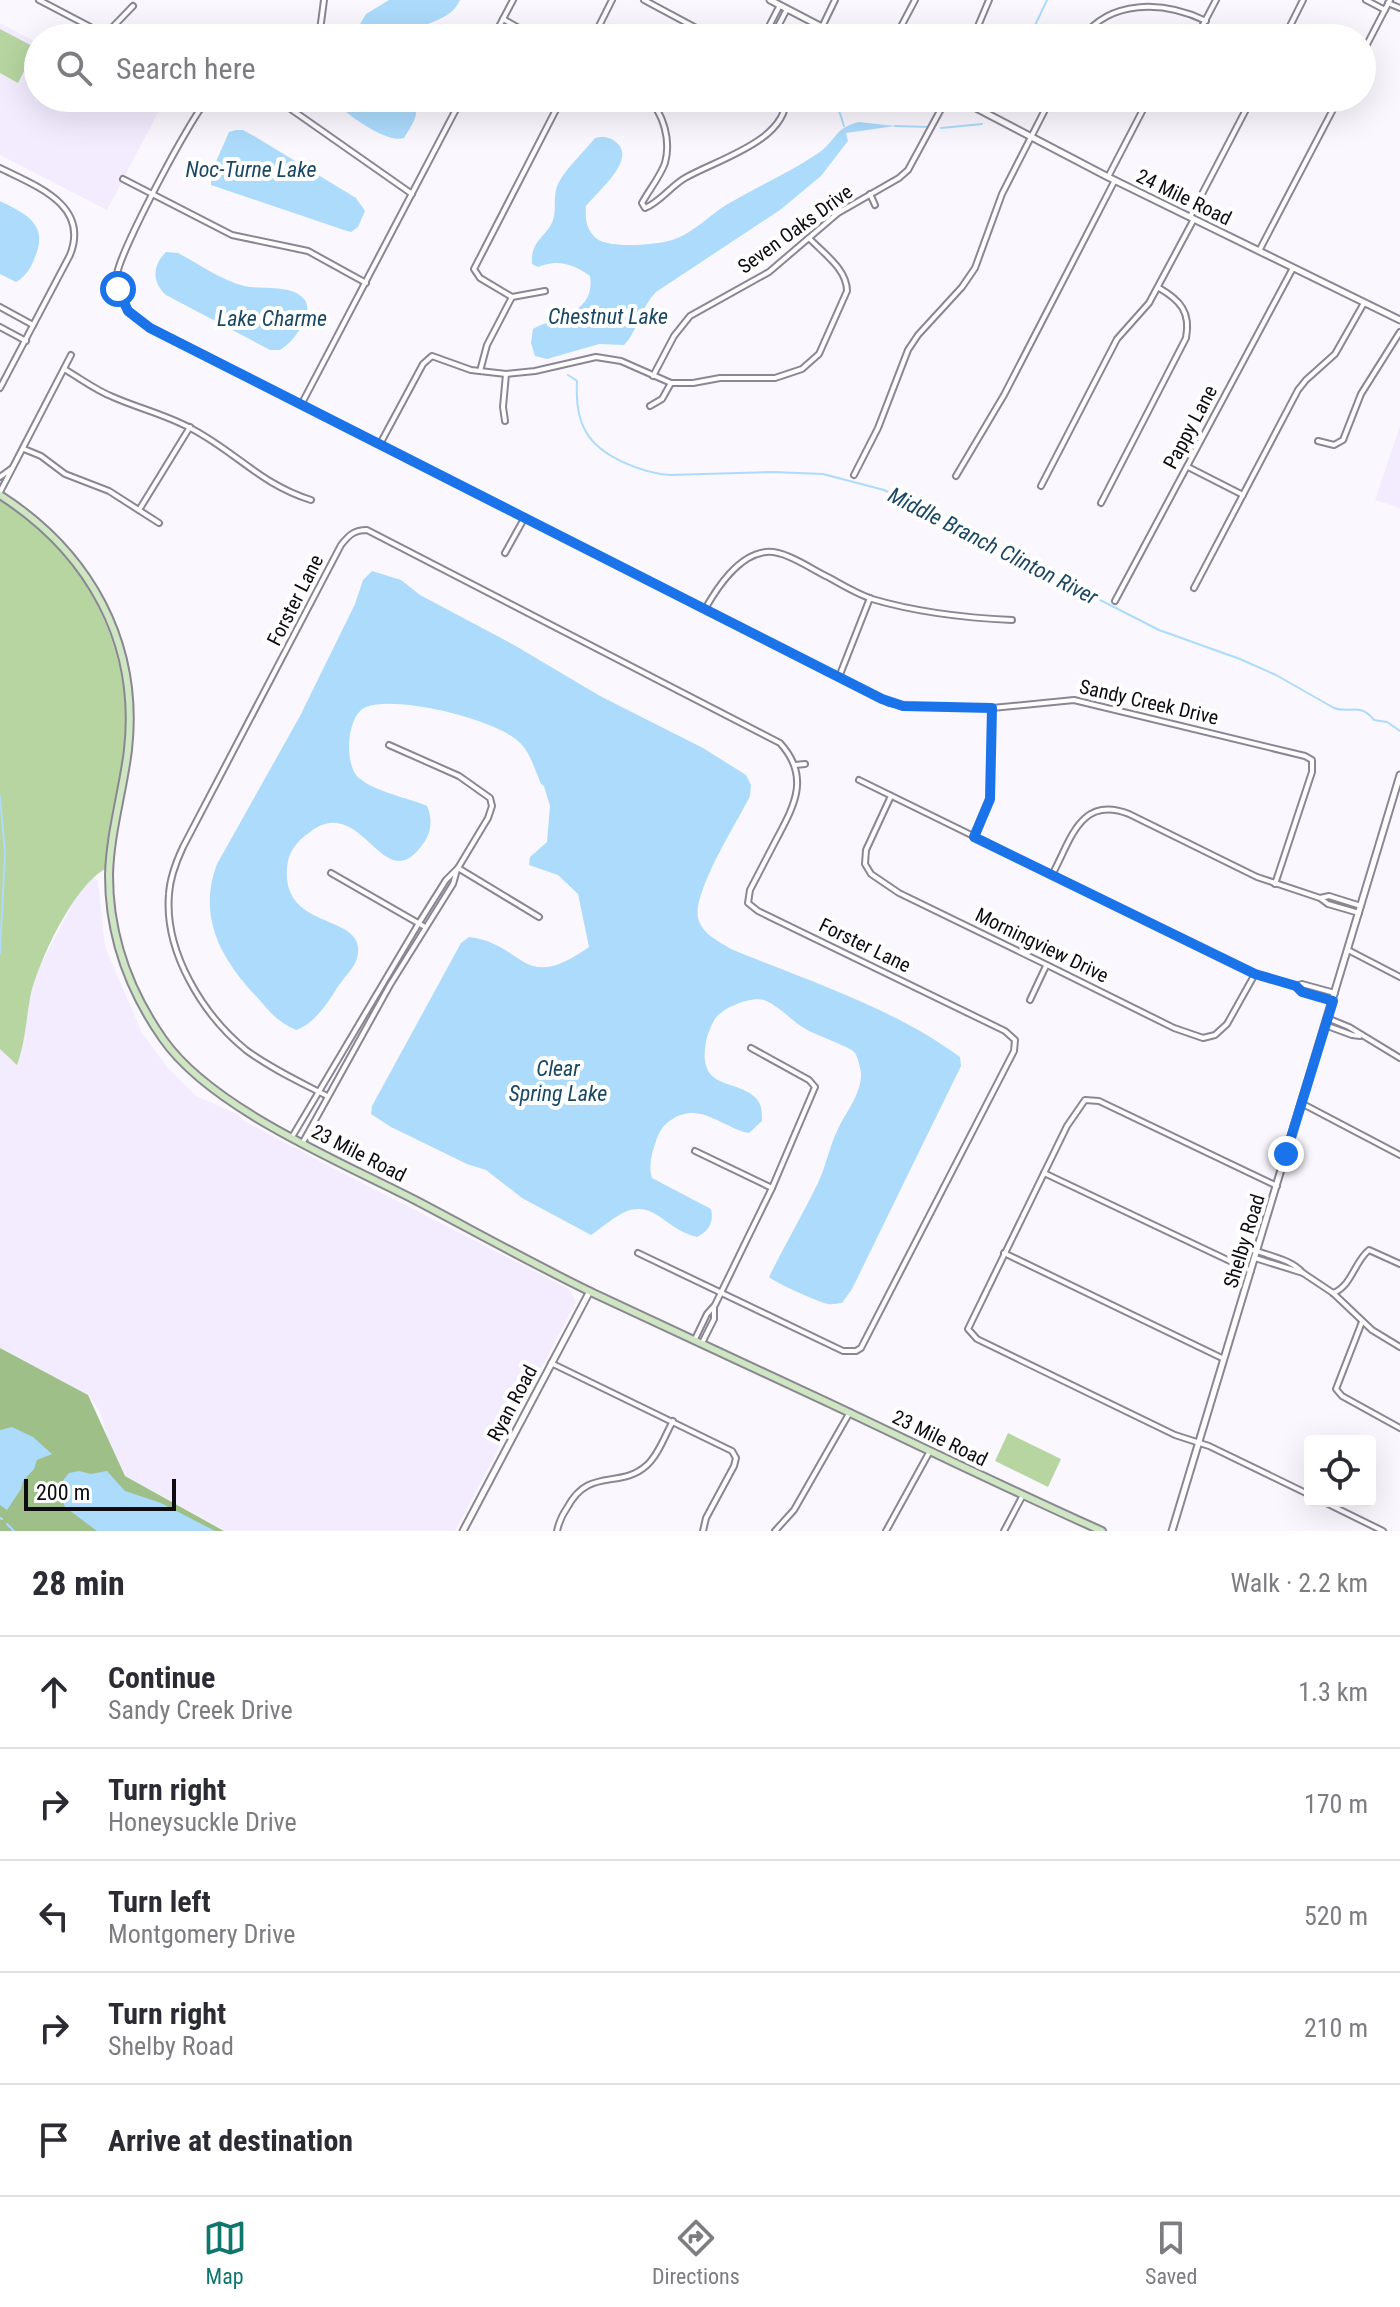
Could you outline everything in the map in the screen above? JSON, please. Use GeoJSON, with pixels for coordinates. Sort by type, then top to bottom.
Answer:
{"type":"FeatureCollection","features":[{"type":"Feature","properties":{"kind":"main road","name":"23 Mile Road"},"geometry":{"type":"LineString","coordinates":[[0,494],[47,529],[73,557],[95,588],[118,646],[126,685],[128,747],[111,848],[109,875],[114,928],[127,976],[166,1045],[199,1080],[292,1137],[590,1291],[1102,1531]]}},
{"type":"Feature","properties":{"kind":"street"},"geometry":{"type":"LineString","coordinates":[[39,0],[85,24]]}},
{"type":"Feature","properties":{"kind":"street"},"geometry":{"type":"LineString","coordinates":[[321,24],[324,0]]}},
{"type":"Feature","properties":{"kind":"street"},"geometry":{"type":"LineString","coordinates":[[500,24],[513,0]]}},
{"type":"Feature","properties":{"kind":"street"},"geometry":{"type":"LineString","coordinates":[[600,24],[612,0]]}},
{"type":"Feature","properties":{"kind":"street"},"geometry":{"type":"LineString","coordinates":[[644,0],[689,24]]}},
{"type":"Feature","properties":{"kind":"street"},"geometry":{"type":"LineString","coordinates":[[770,0],[816,24]]}},
{"type":"Feature","properties":{"kind":"street"},"geometry":{"type":"LineString","coordinates":[[823,24],[835,0]]}},
{"type":"Feature","properties":{"kind":"street"},"geometry":{"type":"LineString","coordinates":[[902,24],[915,0]]}},
{"type":"Feature","properties":{"kind":"street"},"geometry":{"type":"LineString","coordinates":[[979,24],[989,0]]}},
{"type":"Feature","properties":{"kind":"street"},"geometry":{"type":"LineString","coordinates":[[1204,24],[1216,0]]}},
{"type":"Feature","properties":{"kind":"street"},"geometry":{"type":"LineString","coordinates":[[1291,24],[1303,0]]}},
{"type":"Feature","properties":{"kind":"street"},"geometry":{"type":"LineString","coordinates":[[1366,0],[1385,10]]}},
{"type":"Feature","properties":{"kind":"street"},"geometry":{"type":"LineString","coordinates":[[1376,27],[1389,1],[1400,8]]}},
{"type":"Feature","properties":{"kind":"street"},"geometry":{"type":"LineString","coordinates":[[1092,24],[1113,5],[1128,2],[1165,3],[1206,21]]}},
{"type":"Feature","properties":{"kind":"street"},"geometry":{"type":"LineString","coordinates":[[770,24],[780,5]]}},
{"type":"Feature","properties":{"kind":"street"},"geometry":{"type":"LineString","coordinates":[[116,24],[133,6]]}},
{"type":"Feature","properties":{"kind":"street"},"geometry":{"type":"LineString","coordinates":[[779,24],[787,9]]}},
{"type":"Feature","properties":{"kind":"street"},"geometry":{"type":"LineString","coordinates":[[503,19],[512,24]]}},
{"type":"Feature","properties":{"kind":"street"},"geometry":{"type":"LineString","coordinates":[[154,195],[197,112]]}},
{"type":"Feature","properties":{"kind":"street"},"geometry":{"type":"LineString","coordinates":[[296,112],[412,194]]}},
{"type":"Feature","properties":{"kind":"street"},"geometry":{"type":"LineString","coordinates":[[301,405],[455,112]]}},
{"type":"Feature","properties":{"kind":"street"},"geometry":{"type":"LineString","coordinates":[[545,291],[512,297],[475,273],[476,263],[555,112]]}},
{"type":"Feature","properties":{"kind":"street"},"geometry":{"type":"LineString","coordinates":[[658,112],[664,125],[664,166],[642,203],[645,208],[686,177],[771,132],[784,112]]}},
{"type":"Feature","properties":{"kind":"street","name":"Seven Oaks Drive"},"geometry":{"type":"LineString","coordinates":[[653,376],[674,336],[690,316],[769,272],[838,213],[908,170],[939,112]]}},
{"type":"Feature","properties":{"kind":"street","name":"24 Mile Road"},"geometry":{"type":"LineString","coordinates":[[982,112],[1400,320]]}},
{"type":"Feature","properties":{"kind":"street"},"geometry":{"type":"LineString","coordinates":[[854,475],[878,428],[908,350],[975,268],[1002,194],[1044,112]]}},
{"type":"Feature","properties":{"kind":"street"},"geometry":{"type":"LineString","coordinates":[[1108,177],[1142,112]]}},
{"type":"Feature","properties":{"kind":"street"},"geometry":{"type":"LineString","coordinates":[[1041,486],[1117,339],[1159,287],[1245,112]]}},
{"type":"Feature","properties":{"kind":"street"},"geometry":{"type":"LineString","coordinates":[[1259,251],[1332,112]]}},
{"type":"Feature","properties":{"kind":"street"},"geometry":{"type":"LineString","coordinates":[[0,168],[53,196],[65,209],[74,227],[75,237],[70,255],[0,388]]}},
{"type":"Feature","properties":{"kind":"street"},"geometry":{"type":"LineString","coordinates":[[123,179],[232,235],[308,251],[366,283]]}},
{"type":"Feature","properties":{"kind":"street"},"geometry":{"type":"LineString","coordinates":[[956,476],[1004,395],[1115,180]]}},
{"type":"Feature","properties":{"kind":"street"},"geometry":{"type":"LineString","coordinates":[[870,194],[875,205]]}},
{"type":"Feature","properties":{"kind":"street","name":"Sandy Creek Drive"},"geometry":{"type":"LineString","coordinates":[[154,195],[117,272],[120,296],[128,311],[150,328],[839,677],[895,704],[992,708],[1083,701],[1299,754],[1312,760],[1312,772],[1275,884]]}},
{"type":"Feature","properties":{"kind":"street"},"geometry":{"type":"LineString","coordinates":[[380,444],[423,364],[432,356],[480,371],[506,374],[535,371],[596,357],[621,361],[671,383],[720,378],[775,378],[798,371],[815,359],[827,341],[847,288],[840,270],[809,238]]}},
{"type":"Feature","properties":{"kind":"street","name":"Pappy Lane"},"geometry":{"type":"LineString","coordinates":[[1115,601],[1293,268]]}},
{"type":"Feature","properties":{"kind":"street"},"geometry":{"type":"LineString","coordinates":[[1101,503],[1186,338],[1184,306],[1159,287]]}},
{"type":"Feature","properties":{"kind":"street"},"geometry":{"type":"LineString","coordinates":[[480,371],[487,345],[512,297]]}},
{"type":"Feature","properties":{"kind":"street"},"geometry":{"type":"LineString","coordinates":[[1194,588],[1298,390],[1335,354],[1364,303]]}},
{"type":"Feature","properties":{"kind":"street"},"geometry":{"type":"LineString","coordinates":[[0,307],[34,325]]}},
{"type":"Feature","properties":{"kind":"street"},"geometry":{"type":"LineString","coordinates":[[0,327],[26,341]]}},
{"type":"Feature","properties":{"kind":"street"},"geometry":{"type":"LineString","coordinates":[[1318,441],[1328,445],[1343,440],[1361,394],[1400,332]]}},
{"type":"Feature","properties":{"kind":"street"},"geometry":{"type":"LineString","coordinates":[[0,494],[71,355]]}},
{"type":"Feature","properties":{"kind":"street"},"geometry":{"type":"LineString","coordinates":[[64,369],[97,390],[190,427],[233,453],[264,480],[311,500]]}},
{"type":"Feature","properties":{"kind":"street"},"geometry":{"type":"LineString","coordinates":[[505,421],[506,374]]}},
{"type":"Feature","properties":{"kind":"street"},"geometry":{"type":"LineString","coordinates":[[650,406],[662,399],[671,383]]}},
{"type":"Feature","properties":{"kind":"street"},"geometry":{"type":"LineString","coordinates":[[139,510],[190,427]]}},
{"type":"Feature","properties":{"kind":"street"},"geometry":{"type":"LineString","coordinates":[[24,449],[41,456],[65,474],[109,491],[159,523]]}},
{"type":"Feature","properties":{"kind":"street"},"geometry":{"type":"LineString","coordinates":[[1188,467],[1243,495]]}},
{"type":"Feature","properties":{"kind":"street"},"geometry":{"type":"LineString","coordinates":[[0,477],[11,469]]}},
{"type":"Feature","properties":{"kind":"street"},"geometry":{"type":"LineString","coordinates":[[505,553],[525,517]]}},
{"type":"Feature","properties":{"kind":"street","name":"Forster Lane"},"geometry":{"type":"LineString","coordinates":[[327,1096],[252,1054],[213,1016],[198,995],[179,955],[172,932],[169,893],[183,847],[349,535],[358,530],[376,534],[780,743],[795,765],[797,783],[793,807],[750,890],[748,903],[758,911],[1005,1031],[1015,1040],[1014,1051],[861,1348],[843,1351],[721,1293]]}},
{"type":"Feature","properties":{"kind":"street"},"geometry":{"type":"LineString","coordinates":[[705,609],[729,575],[756,555],[769,551],[870,598],[922,609],[1012,620]]}},
{"type":"Feature","properties":{"kind":"street"},"geometry":{"type":"LineString","coordinates":[[839,677],[870,598]]}},
{"type":"Feature","properties":{"kind":"street"},"geometry":{"type":"LineString","coordinates":[[974,837],[990,799],[992,708]]}},
{"type":"Feature","properties":{"kind":"street"},"geometry":{"type":"LineString","coordinates":[[303,1142],[491,813],[490,798],[484,791],[459,776],[389,745]]}},
{"type":"Feature","properties":{"kind":"street"},"geometry":{"type":"LineString","coordinates":[[795,765],[805,764]]}},
{"type":"Feature","properties":{"kind":"street","name":"Shelby Road"},"geometry":{"type":"LineString","coordinates":[[1172,1531],[1400,775]]}},
{"type":"Feature","properties":{"kind":"street"},"geometry":{"type":"LineString","coordinates":[[859,780],[1255,974],[1333,1001]]}},
{"type":"Feature","properties":{"kind":"street","name":"Morningview Drive"},"geometry":{"type":"LineString","coordinates":[[891,796],[866,850],[865,864],[871,874],[899,893],[1174,1028],[1203,1038],[1215,1035],[1223,1029],[1255,974]]}},
{"type":"Feature","properties":{"kind":"street"},"geometry":{"type":"LineString","coordinates":[[1052,875],[1082,820],[1096,810],[1109,808],[1129,814],[1275,884],[1359,913]]}},
{"type":"Feature","properties":{"kind":"street"},"geometry":{"type":"LineString","coordinates":[[292,1137],[419,923],[446,880],[458,868]]}},
{"type":"Feature","properties":{"kind":"street"},"geometry":{"type":"LineString","coordinates":[[458,868],[539,917]]}},
{"type":"Feature","properties":{"kind":"street"},"geometry":{"type":"LineString","coordinates":[[331,873],[425,927]]}},
{"type":"Feature","properties":{"kind":"street"},"geometry":{"type":"LineString","coordinates":[[1320,898],[1329,896],[1361,906]]}},
{"type":"Feature","properties":{"kind":"street"},"geometry":{"type":"LineString","coordinates":[[1348,950],[1400,977]]}},
{"type":"Feature","properties":{"kind":"street"},"geometry":{"type":"LineString","coordinates":[[1030,1000],[1047,965]]}},
{"type":"Feature","properties":{"kind":"street"},"geometry":{"type":"LineString","coordinates":[[386,978],[392,982]]}},
{"type":"Feature","properties":{"kind":"street"},"geometry":{"type":"LineString","coordinates":[[1296,986],[1302,984],[1335,993]]}},
{"type":"Feature","properties":{"kind":"street"},"geometry":{"type":"LineString","coordinates":[[1326,1021],[1400,1058]]}},
{"type":"Feature","properties":{"kind":"street"},"geometry":{"type":"LineString","coordinates":[[353,1034],[361,1038]]}},
{"type":"Feature","properties":{"kind":"street"},"geometry":{"type":"LineString","coordinates":[[698,1341],[707,1314],[715,1305],[772,1188],[815,1085],[751,1048]]}},
{"type":"Feature","properties":{"kind":"street"},"geometry":{"type":"LineString","coordinates":[[1277,1186],[1099,1101],[1088,1099],[1076,1111],[1044,1173],[971,1321],[969,1332],[977,1339],[1175,1435],[1199,1443],[1304,1492]]}},
{"type":"Feature","properties":{"kind":"street"},"geometry":{"type":"LineString","coordinates":[[1301,1103],[1400,1155]]}},
{"type":"Feature","properties":{"kind":"street"},"geometry":{"type":"LineString","coordinates":[[695,1151],[772,1188]]}},
{"type":"Feature","properties":{"kind":"street"},"geometry":{"type":"LineString","coordinates":[[1044,1173],[1251,1271]]}},
{"type":"Feature","properties":{"kind":"street"},"geometry":{"type":"LineString","coordinates":[[1333,1293],[1342,1289],[1369,1250],[1400,1264]]}},
{"type":"Feature","properties":{"kind":"street"},"geometry":{"type":"LineString","coordinates":[[638,1253],[721,1293]]}},
{"type":"Feature","properties":{"kind":"street"},"geometry":{"type":"LineString","coordinates":[[1004,1253],[1224,1359]]}},
{"type":"Feature","properties":{"kind":"street"},"geometry":{"type":"LineString","coordinates":[[1256,1255],[1303,1273],[1333,1293],[1362,1322],[1400,1347]]}},
{"type":"Feature","properties":{"kind":"street","name":"Ryan Road"},"geometry":{"type":"LineString","coordinates":[[463,1531],[590,1291]]}},
{"type":"Feature","properties":{"kind":"street"},"geometry":{"type":"LineString","coordinates":[[1362,1322],[1337,1383],[1337,1391],[1400,1428]]}},
{"type":"Feature","properties":{"kind":"street"},"geometry":{"type":"LineString","coordinates":[[551,1363],[726,1446],[735,1455],[734,1466],[706,1518],[703,1531]]}},
{"type":"Feature","properties":{"kind":"street"},"geometry":{"type":"LineString","coordinates":[[775,1531],[794,1510],[850,1412]]}},
{"type":"Feature","properties":{"kind":"street"},"geometry":{"type":"LineString","coordinates":[[557,1531],[578,1490],[587,1484],[621,1477],[645,1467],[656,1454],[673,1421]]}},
{"type":"Feature","properties":{"kind":"street"},"geometry":{"type":"LineString","coordinates":[[886,1531],[930,1451]]}},
{"type":"Feature","properties":{"kind":"street"},"geometry":{"type":"LineString","coordinates":[[1004,1531],[1023,1495]]}},
{"type":"Feature","properties":{"kind":"street"},"geometry":{"type":"LineString","coordinates":[[1334,1507],[1383,1531]]}},
{"type":"Feature","properties":{"kind":"shaded area"},"geometry":{"type":"Polygon","coordinates":[[[0,23],[24,36],[24,112],[158,112],[107,210],[0,155],[0,23]]]}},
{"type":"Feature","properties":{"kind":"shaded area"},"geometry":{"type":"Polygon","coordinates":[[[1400,426],[1400,508],[1375,500],[1400,426]]]}},
{"type":"Feature","properties":{"kind":"shaded area"},"geometry":{"type":"Polygon","coordinates":[[[87,876],[98,880],[105,947],[142,1033],[168,1068],[196,1096],[239,1115],[241,1119],[327,1165],[569,1289],[576,1302],[455,1531],[226,1531],[125,1476],[114,1459],[100,1412],[88,1395],[0,1348],[0,1031],[27,1003],[39,968],[87,876]]]}},
{"type":"Feature","properties":{"kind":"green space"},"geometry":{"type":"Polygon","coordinates":[[[0,29],[24,42],[24,71],[18,83],[0,73],[0,29]]]}},
{"type":"Feature","properties":{"kind":"green space"},"geometry":{"type":"Polygon","coordinates":[[[0,497],[30,519],[79,573],[111,638],[121,673],[126,710],[125,762],[107,868],[82,890],[49,945],[30,998],[17,1065],[0,1049],[0,497]]]}},
{"type":"Feature","properties":{"kind":"green space"},"geometry":{"type":"Polygon","coordinates":[[[0,1348],[88,1395],[125,1476],[224,1531],[0,1531],[0,1348]]]}},
{"type":"Feature","properties":{"kind":"green space"},"geometry":{"type":"Polygon","coordinates":[[[1008,1433],[1061,1459],[1048,1487],[995,1461],[1008,1433]]]}},
{"type":"Feature","properties":{"kind":"water"},"geometry":{"type":"Polygon","coordinates":[[[389,0],[460,0],[449,14],[429,24],[360,24],[366,14],[389,0]]]}},
{"type":"Feature","properties":{"kind":"water"},"geometry":{"type":"Polygon","coordinates":[[[416,112],[404,138],[397,139],[378,132],[348,113],[416,112]]]}},
{"type":"Feature","properties":{"kind":"water","name":"Chestnut Lake"},"geometry":{"type":"Polygon","coordinates":[[[859,122],[895,126],[846,133],[848,141],[821,176],[780,210],[656,292],[624,345],[599,344],[547,359],[535,356],[531,343],[533,329],[581,306],[590,289],[590,276],[584,272],[559,263],[538,267],[532,264],[532,256],[536,244],[553,220],[559,182],[595,138],[607,138],[618,144],[622,159],[586,206],[588,228],[593,236],[604,242],[636,245],[682,236],[726,205],[806,161],[824,149],[844,128],[859,122]]]}},
{"type":"Feature","properties":{"kind":"water","name":"Noc-Turne Lake"},"geometry":{"type":"Polygon","coordinates":[[[236,130],[254,136],[356,198],[365,211],[358,227],[351,232],[344,230],[211,185],[211,173],[229,132],[236,130]]]}},
{"type":"Feature","properties":{"kind":"water"},"geometry":{"type":"Polygon","coordinates":[[[0,201],[26,216],[37,228],[39,236],[32,265],[16,282],[0,274],[0,201]]]}},
{"type":"Feature","properties":{"kind":"water","name":"Lake Charme"},"geometry":{"type":"Polygon","coordinates":[[[166,252],[178,253],[235,283],[284,289],[298,294],[307,305],[301,328],[285,347],[270,350],[166,295],[158,285],[156,268],[166,252]]]}},
{"type":"Feature","properties":{"kind":"water","name":"Clear Spring Lake"},"geometry":{"type":"Polygon","coordinates":[[[372,571],[401,580],[420,595],[600,696],[703,748],[746,775],[751,785],[750,796],[716,859],[701,895],[699,921],[705,930],[731,949],[878,1009],[960,1057],[961,1066],[852,1289],[842,1303],[823,1303],[769,1277],[817,1185],[835,1136],[856,1095],[861,1080],[859,1064],[853,1051],[809,1031],[764,1000],[744,1001],[719,1015],[708,1034],[705,1058],[712,1076],[756,1098],[761,1106],[762,1121],[749,1133],[701,1114],[681,1115],[664,1126],[653,1150],[650,1164],[652,1178],[711,1209],[710,1226],[697,1237],[643,1209],[617,1216],[591,1235],[522,1198],[486,1170],[391,1127],[371,1114],[372,1106],[461,943],[469,937],[488,941],[536,967],[550,967],[567,961],[589,947],[578,894],[558,875],[529,865],[530,857],[547,842],[550,806],[526,750],[506,733],[468,717],[421,707],[380,704],[359,712],[349,741],[354,772],[375,787],[427,806],[430,824],[425,841],[410,857],[397,861],[384,855],[345,825],[329,823],[310,832],[293,848],[288,861],[288,884],[295,901],[308,912],[350,933],[357,943],[357,958],[353,966],[320,1013],[303,1027],[296,1030],[277,1018],[231,965],[215,934],[211,918],[210,900],[217,864],[300,716],[355,604],[363,580],[372,571]]]}},
{"type":"Feature","properties":{"kind":"water"},"geometry":{"type":"Polygon","coordinates":[[[12,1427],[33,1437],[52,1454],[37,1460],[7,1510],[0,1505],[0,1430],[12,1427]]]}},
{"type":"Feature","properties":{"kind":"water"},"geometry":{"type":"Polygon","coordinates":[[[79,1471],[91,1474],[107,1471],[125,1491],[161,1503],[215,1531],[97,1531],[65,1507],[61,1497],[61,1483],[69,1473],[79,1471]]]}},
{"type":"Feature","properties":{"kind":"waterway"},"geometry":{"type":"LineString","coordinates":[[1036,24],[1047,0]]}},
{"type":"Feature","properties":{"kind":"waterway"},"geometry":{"type":"LineString","coordinates":[[840,112],[844,126]]}},
{"type":"Feature","properties":{"kind":"waterway"},"geometry":{"type":"LineString","coordinates":[[941,128],[982,124]]}},
{"type":"Feature","properties":{"kind":"waterway"},"geometry":{"type":"LineString","coordinates":[[895,126],[928,127]]}},
{"type":"Feature","properties":{"kind":"waterway","name":"Middle Branch Clinton River"},"geometry":{"type":"LineString","coordinates":[[568,375],[577,381],[578,407],[586,432],[601,449],[623,462],[670,475],[823,474],[884,490],[1159,630],[1240,659],[1276,675],[1334,708],[1364,711],[1374,720],[1387,722],[1400,731]]}},
{"type":"Feature","properties":{"kind":"waterway"},"geometry":{"type":"LineString","coordinates":[[0,797],[5,853],[0,953]]}},
{"type":"Feature","properties":{"kind":"waterway"},"geometry":{"type":"LineString","coordinates":[[7,1524],[14,1531]]}},
{"type":"Feature","properties":{"kind":"route"},"geometry":{"type":"LineString","coordinates":[[118,289],[128,311],[150,328],[889,703],[992,708],[990,799],[974,837],[1255,974],[1333,1001],[1286,1154]]}}]}
